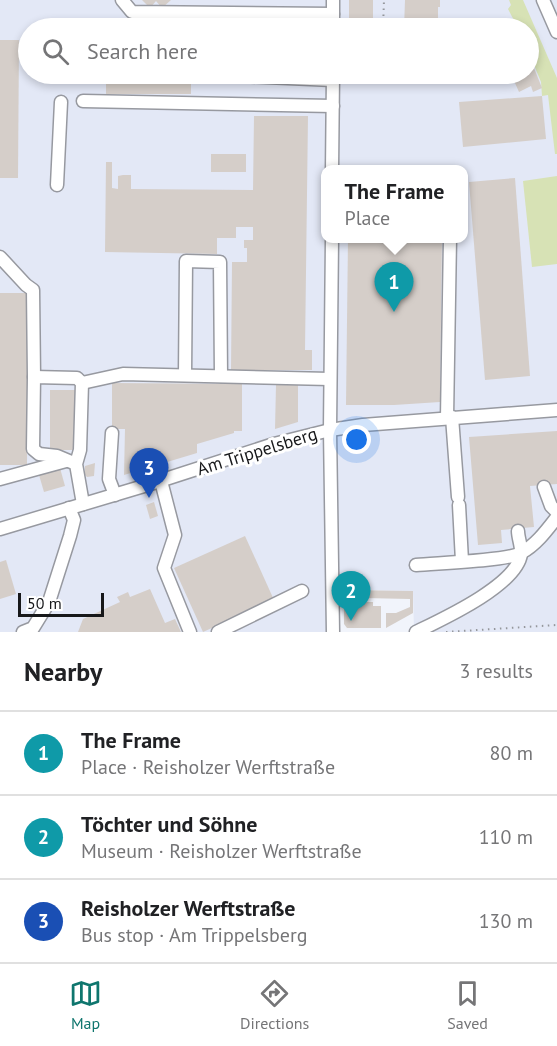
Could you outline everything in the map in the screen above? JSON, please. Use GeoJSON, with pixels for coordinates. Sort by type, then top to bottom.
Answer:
{"type":"FeatureCollection","features":[{"type":"Feature","properties":{"kind":"street"},"geometry":{"type":"LineString","coordinates":[[122,0],[132,12],[333,14]]}},
{"type":"Feature","properties":{"kind":"street"},"geometry":{"type":"LineString","coordinates":[[333,0],[333,18]]}},
{"type":"Feature","properties":{"kind":"street"},"geometry":{"type":"LineString","coordinates":[[543,0],[557,32]]}},
{"type":"Feature","properties":{"kind":"street"},"geometry":{"type":"LineString","coordinates":[[333,84],[333,165]]}},
{"type":"Feature","properties":{"kind":"street"},"geometry":{"type":"LineString","coordinates":[[82,101],[333,106]]}},
{"type":"Feature","properties":{"kind":"street"},"geometry":{"type":"LineString","coordinates":[[57,185],[61,102]]}},
{"type":"Feature","properties":{"kind":"street"},"geometry":{"type":"LineString","coordinates":[[332,243],[330,430],[333,632]]}},
{"type":"Feature","properties":{"kind":"street"},"geometry":{"type":"LineString","coordinates":[[450,243],[449,417],[459,501],[462,561]]}},
{"type":"Feature","properties":{"kind":"street"},"geometry":{"type":"LineString","coordinates":[[0,257],[33,290],[33,449],[39,454],[57,456],[71,462]]}},
{"type":"Feature","properties":{"kind":"street"},"geometry":{"type":"LineString","coordinates":[[185,375],[186,261],[220,262],[220,376]]}},
{"type":"Feature","properties":{"kind":"street"},"geometry":{"type":"LineString","coordinates":[[82,383],[123,374],[330,379]]}},
{"type":"Feature","properties":{"kind":"street"},"geometry":{"type":"LineString","coordinates":[[0,479],[71,462],[80,450],[82,383],[77,378],[33,377]]}},
{"type":"Feature","properties":{"kind":"street","name":"Am Trippelsberg"},"geometry":{"type":"LineString","coordinates":[[0,529],[161,481],[274,444],[347,426],[557,410]]}},
{"type":"Feature","properties":{"kind":"street"},"geometry":{"type":"LineString","coordinates":[[112,433],[109,479],[115,495]]}},
{"type":"Feature","properties":{"kind":"street"},"geometry":{"type":"LineString","coordinates":[[71,462],[83,504]]}},
{"type":"Feature","properties":{"kind":"street"},"geometry":{"type":"LineString","coordinates":[[161,481],[176,535],[164,568],[190,632]]}},
{"type":"Feature","properties":{"kind":"street"},"geometry":{"type":"LineString","coordinates":[[544,487],[550,506],[557,512]]}},
{"type":"Feature","properties":{"kind":"street"},"geometry":{"type":"LineString","coordinates":[[23,632],[33,628],[48,602],[74,520],[69,508]]}},
{"type":"Feature","properties":{"kind":"street"},"geometry":{"type":"LineString","coordinates":[[416,632],[452,615],[483,596],[514,572],[521,554],[546,532],[557,517]]}},
{"type":"Feature","properties":{"kind":"street"},"geometry":{"type":"LineString","coordinates":[[518,531],[521,554]]}},
{"type":"Feature","properties":{"kind":"street"},"geometry":{"type":"LineString","coordinates":[[416,565],[521,554]]}},
{"type":"Feature","properties":{"kind":"street"},"geometry":{"type":"LineString","coordinates":[[218,632],[302,591]]}},
{"type":"Feature","properties":{"kind":"path"},"geometry":{"type":"LineString","coordinates":[[383,18],[384,0]]}},
{"type":"Feature","properties":{"kind":"path"},"geometry":{"type":"LineString","coordinates":[[440,632],[557,625]]}},
{"type":"Feature","properties":{"kind":"shaded area"},"geometry":{"type":"Polygon","coordinates":[[[0,0],[327,0],[327,18],[18,18],[18,84],[326,84],[325,165],[321,165],[321,243],[325,243],[323,425],[0,524],[0,0]]]}},
{"type":"Feature","properties":{"kind":"shaded area"},"geometry":{"type":"Polygon","coordinates":[[[339,0],[557,0],[557,405],[335,422],[337,243],[468,243],[468,165],[338,165],[339,84],[539,84],[539,18],[339,18],[339,0]]]}},
{"type":"Feature","properties":{"kind":"shaded area"},"geometry":{"type":"Polygon","coordinates":[[[557,416],[557,632],[414,632],[413,591],[344,590],[330,592],[331,632],[0,632],[0,535],[334,432],[557,416]]]}},
{"type":"Feature","properties":{"kind":"green space"},"geometry":{"type":"Polygon","coordinates":[[[509,0],[523,0],[531,18],[513,18],[508,9],[511,5],[509,0]]]}},
{"type":"Feature","properties":{"kind":"green space"},"geometry":{"type":"Polygon","coordinates":[[[539,37],[557,78],[557,154],[555,154],[548,95],[542,96],[539,37]]]}},
{"type":"Feature","properties":{"kind":"green space"},"geometry":{"type":"Polygon","coordinates":[[[557,176],[557,264],[532,267],[523,181],[557,176]]]}},
{"type":"Feature","properties":{"kind":"building"},"geometry":{"type":"Polygon","coordinates":[[[142,0],[171,0],[162,8],[156,1],[150,8],[142,0]]]}},
{"type":"Feature","properties":{"kind":"building"},"geometry":{"type":"Polygon","coordinates":[[[349,0],[373,0],[373,18],[349,18],[349,0]]]}},
{"type":"Feature","properties":{"kind":"building"},"geometry":{"type":"Polygon","coordinates":[[[405,0],[440,0],[438,18],[404,18],[405,0]]]}},
{"type":"Feature","properties":{"kind":"building"},"geometry":{"type":"Polygon","coordinates":[[[0,40],[18,40],[18,178],[0,178],[0,40]]]}},
{"type":"Feature","properties":{"kind":"building"},"geometry":{"type":"Polygon","coordinates":[[[539,80],[542,88],[533,92],[531,86],[519,92],[515,84],[539,84],[539,80]]]}},
{"type":"Feature","properties":{"kind":"building"},"geometry":{"type":"Polygon","coordinates":[[[106,84],[191,84],[191,94],[106,94],[106,84]]]}},
{"type":"Feature","properties":{"kind":"building"},"geometry":{"type":"Polygon","coordinates":[[[542,96],[546,139],[463,147],[459,102],[542,96]]]}},
{"type":"Feature","properties":{"kind":"building"},"geometry":{"type":"Polygon","coordinates":[[[254,116],[308,116],[305,350],[312,350],[312,370],[231,370],[232,262],[247,262],[247,248],[244,248],[244,240],[253,240],[253,227],[236,227],[236,238],[217,238],[217,254],[105,252],[106,162],[112,162],[112,188],[118,189],[118,176],[131,175],[131,189],[253,190],[254,116]]]}},
{"type":"Feature","properties":{"kind":"building"},"geometry":{"type":"Polygon","coordinates":[[[211,154],[246,154],[246,172],[211,172],[211,154]]]}},
{"type":"Feature","properties":{"kind":"building"},"geometry":{"type":"Polygon","coordinates":[[[515,178],[530,376],[485,380],[469,182],[515,178]]]}},
{"type":"Feature","properties":{"kind":"building"},"geometry":{"type":"Polygon","coordinates":[[[348,243],[442,243],[440,402],[346,405],[348,243]]]}},
{"type":"Feature","properties":{"kind":"building"},"geometry":{"type":"Polygon","coordinates":[[[0,293],[28,293],[27,465],[0,465],[0,293]]]}},
{"type":"Feature","properties":{"kind":"building"},"geometry":{"type":"Polygon","coordinates":[[[112,383],[242,384],[242,431],[234,431],[234,433],[197,444],[197,453],[124,475],[125,429],[112,429],[112,383]]]}},
{"type":"Feature","properties":{"kind":"building"},"geometry":{"type":"Polygon","coordinates":[[[276,385],[298,385],[298,422],[275,429],[276,385]]]}},
{"type":"Feature","properties":{"kind":"building"},"geometry":{"type":"Polygon","coordinates":[[[50,390],[76,390],[76,450],[50,450],[50,390]]]}},
{"type":"Feature","properties":{"kind":"building"},"geometry":{"type":"Polygon","coordinates":[[[557,431],[557,484],[530,486],[534,527],[501,530],[502,543],[478,545],[469,437],[557,431]]]}},
{"type":"Feature","properties":{"kind":"building"},"geometry":{"type":"Polygon","coordinates":[[[95,463],[94,476],[87,477],[85,466],[95,463]]]}},
{"type":"Feature","properties":{"kind":"building"},"geometry":{"type":"Polygon","coordinates":[[[60,468],[65,486],[44,492],[39,475],[60,468]]]}},
{"type":"Feature","properties":{"kind":"building"},"geometry":{"type":"Polygon","coordinates":[[[154,502],[158,516],[150,519],[146,505],[154,502]]]}},
{"type":"Feature","properties":{"kind":"building"},"geometry":{"type":"Polygon","coordinates":[[[245,536],[274,600],[203,632],[174,568],[245,536]]]}},
{"type":"Feature","properties":{"kind":"building"},"geometry":{"type":"Polygon","coordinates":[[[6,560],[16,594],[0,599],[0,562],[6,560]]]}},
{"type":"Feature","properties":{"kind":"building"},"geometry":{"type":"Polygon","coordinates":[[[150,589],[165,623],[175,619],[181,632],[78,632],[83,619],[120,602],[117,597],[128,592],[130,597],[150,589]]]}},
{"type":"Feature","properties":{"kind":"building"},"geometry":{"type":"Polygon","coordinates":[[[344,590],[413,591],[413,613],[386,628],[386,613],[396,613],[410,607],[410,599],[364,598],[364,602],[373,602],[373,606],[381,606],[381,628],[347,628],[344,624],[344,590]]]}},
{"type":"Feature","properties":{"kind":"place","name":"The Frame"},"geometry":{"type":"Point","coordinates":[394,312]}},
{"type":"Feature","properties":{"kind":"place","name":"Reisholzer Werftstraße"},"geometry":{"type":"Point","coordinates":[149,498]}},
{"type":"Feature","properties":{"kind":"place","name":"Töchter und Söhne"},"geometry":{"type":"Point","coordinates":[351,621]}}]}
